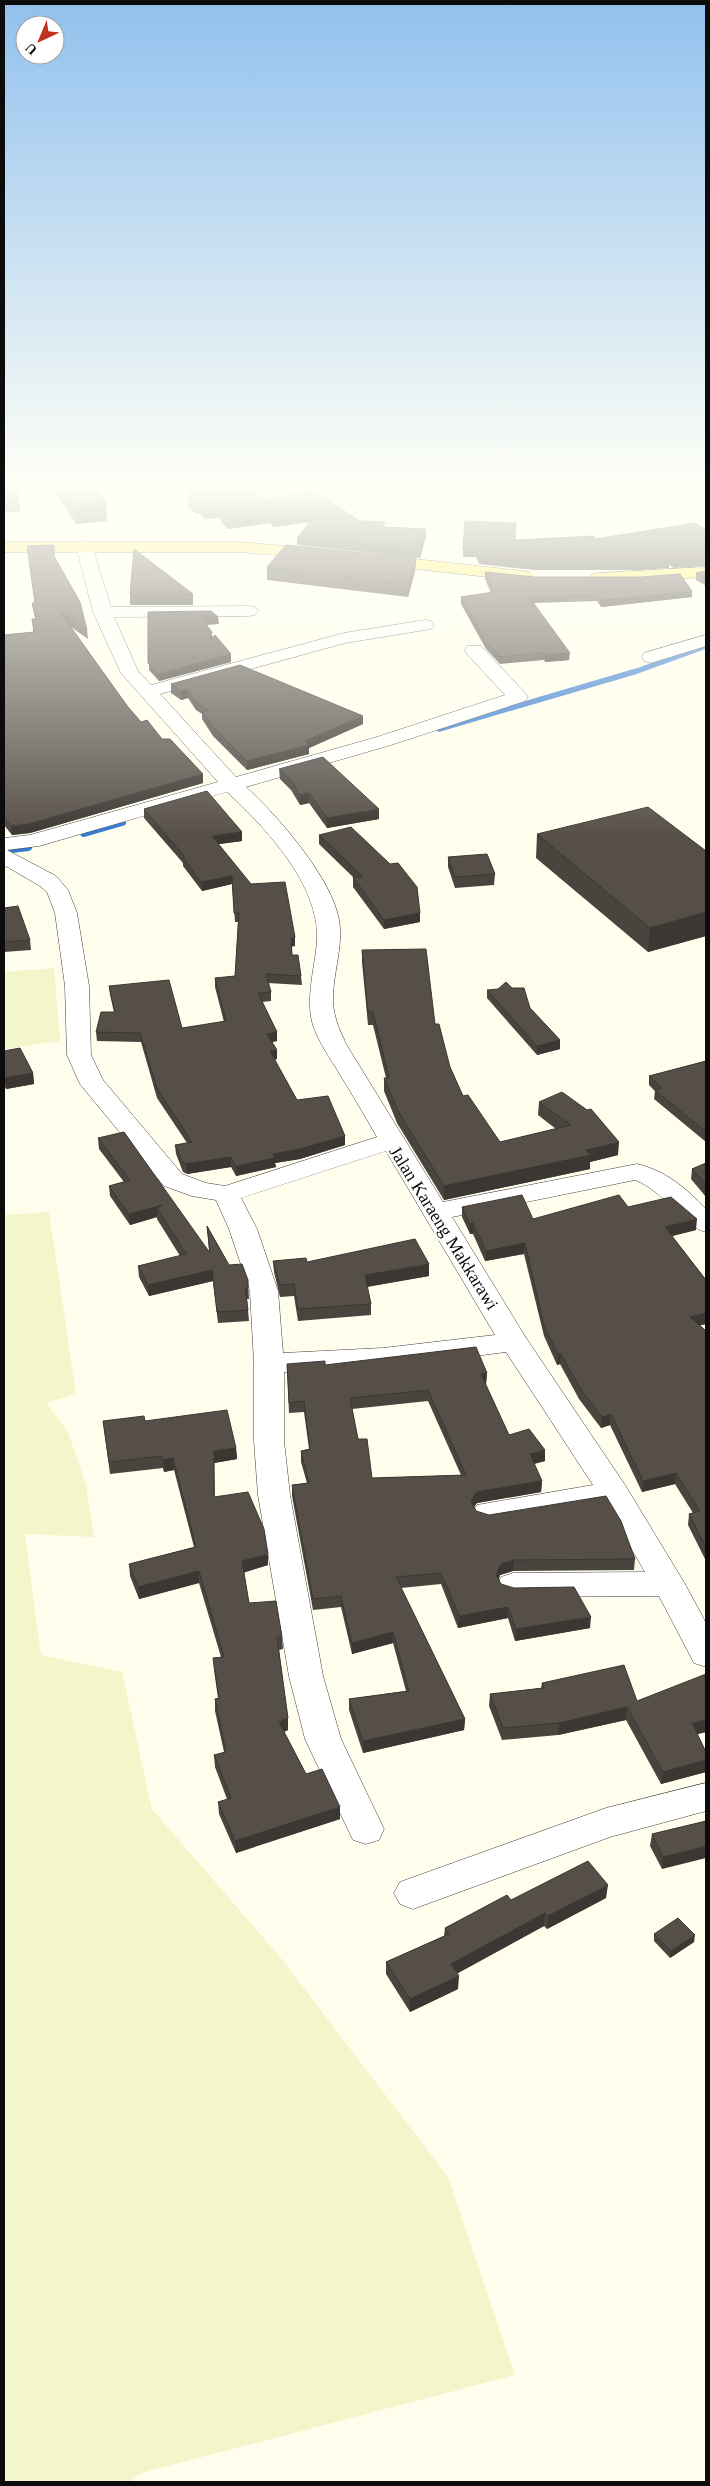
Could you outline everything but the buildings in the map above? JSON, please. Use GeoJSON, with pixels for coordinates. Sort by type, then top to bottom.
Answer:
{"type":"FeatureCollection","features":[{"type":"Feature","properties":{"kind":"street","name":"Jalan Karaeng Makkarawi"},"geometry":{"type":"LineString","coordinates":[[100,606],[124,663],[146,692],[284,839],[325,906],[328,920],[328,941],[322,993],[323,1018],[334,1044],[514,1342],[614,1493],[669,1584],[706,1654]]}},
{"type":"Feature","properties":{"kind":"street"},"geometry":{"type":"LineString","coordinates":[[102,612],[249,611]]}},
{"type":"Feature","properties":{"kind":"street"},"geometry":{"type":"LineString","coordinates":[[146,692],[344,638],[425,624]]}},
{"type":"Feature","properties":{"kind":"street"},"geometry":{"type":"LineString","coordinates":[[651,657],[706,640]]}},
{"type":"Feature","properties":{"kind":"street"},"geometry":{"type":"LineString","coordinates":[[4,854],[31,841],[234,787],[384,742],[518,697],[474,650]]}},
{"type":"Feature","properties":{"kind":"street"},"geometry":{"type":"LineString","coordinates":[[4,854],[48,880],[57,890],[66,913],[77,986],[79,1054],[85,1071],[173,1180],[184,1186],[226,1194],[391,1141]]}},
{"type":"Feature","properties":{"kind":"street"},"geometry":{"type":"LineString","coordinates":[[434,1212],[637,1172],[658,1178],[671,1188],[706,1224]]}},
{"type":"Feature","properties":{"kind":"street"},"geometry":{"type":"LineString","coordinates":[[226,1194],[243,1229],[264,1291],[269,1363],[269,1441],[274,1495],[306,1676],[323,1739],[366,1829]]}},
{"type":"Feature","properties":{"kind":"street"},"geometry":{"type":"LineString","coordinates":[[269,1363],[383,1358],[514,1342]]}},
{"type":"Feature","properties":{"kind":"street"},"geometry":{"type":"LineString","coordinates":[[488,1513],[614,1493]]}},
{"type":"Feature","properties":{"kind":"street"},"geometry":{"type":"LineString","coordinates":[[513,1585],[669,1584]]}},
{"type":"Feature","properties":{"kind":"street"},"geometry":{"type":"LineString","coordinates":[[413,1894],[606,1823],[706,1797]]}},
{"type":"Feature","properties":{"kind":"green space"},"geometry":{"type":"Polygon","coordinates":[[[54,968],[60,1041],[4,1049],[4,972],[54,968]]]}},
{"type":"Feature","properties":{"kind":"green space"},"geometry":{"type":"Polygon","coordinates":[[[49,1212],[76,1394],[46,1403],[68,1432],[86,1485],[94,1537],[25,1534],[41,1655],[122,1672],[152,1809],[280,1957],[448,2177],[515,2375],[141,2473],[130,2482],[4,2482],[4,1215],[49,1212]]]}},
{"type":"Feature","properties":{"kind":"waterway"},"geometry":{"type":"LineString","coordinates":[[439,729],[637,671],[706,646]]}},
{"type":"Feature","properties":{"kind":"waterway"},"geometry":{"type":"LineString","coordinates":[[84,833],[122,822]]}},
{"type":"Feature","properties":{"kind":"waterway"},"geometry":{"type":"LineString","coordinates":[[4,850],[28,847]]}}]}
